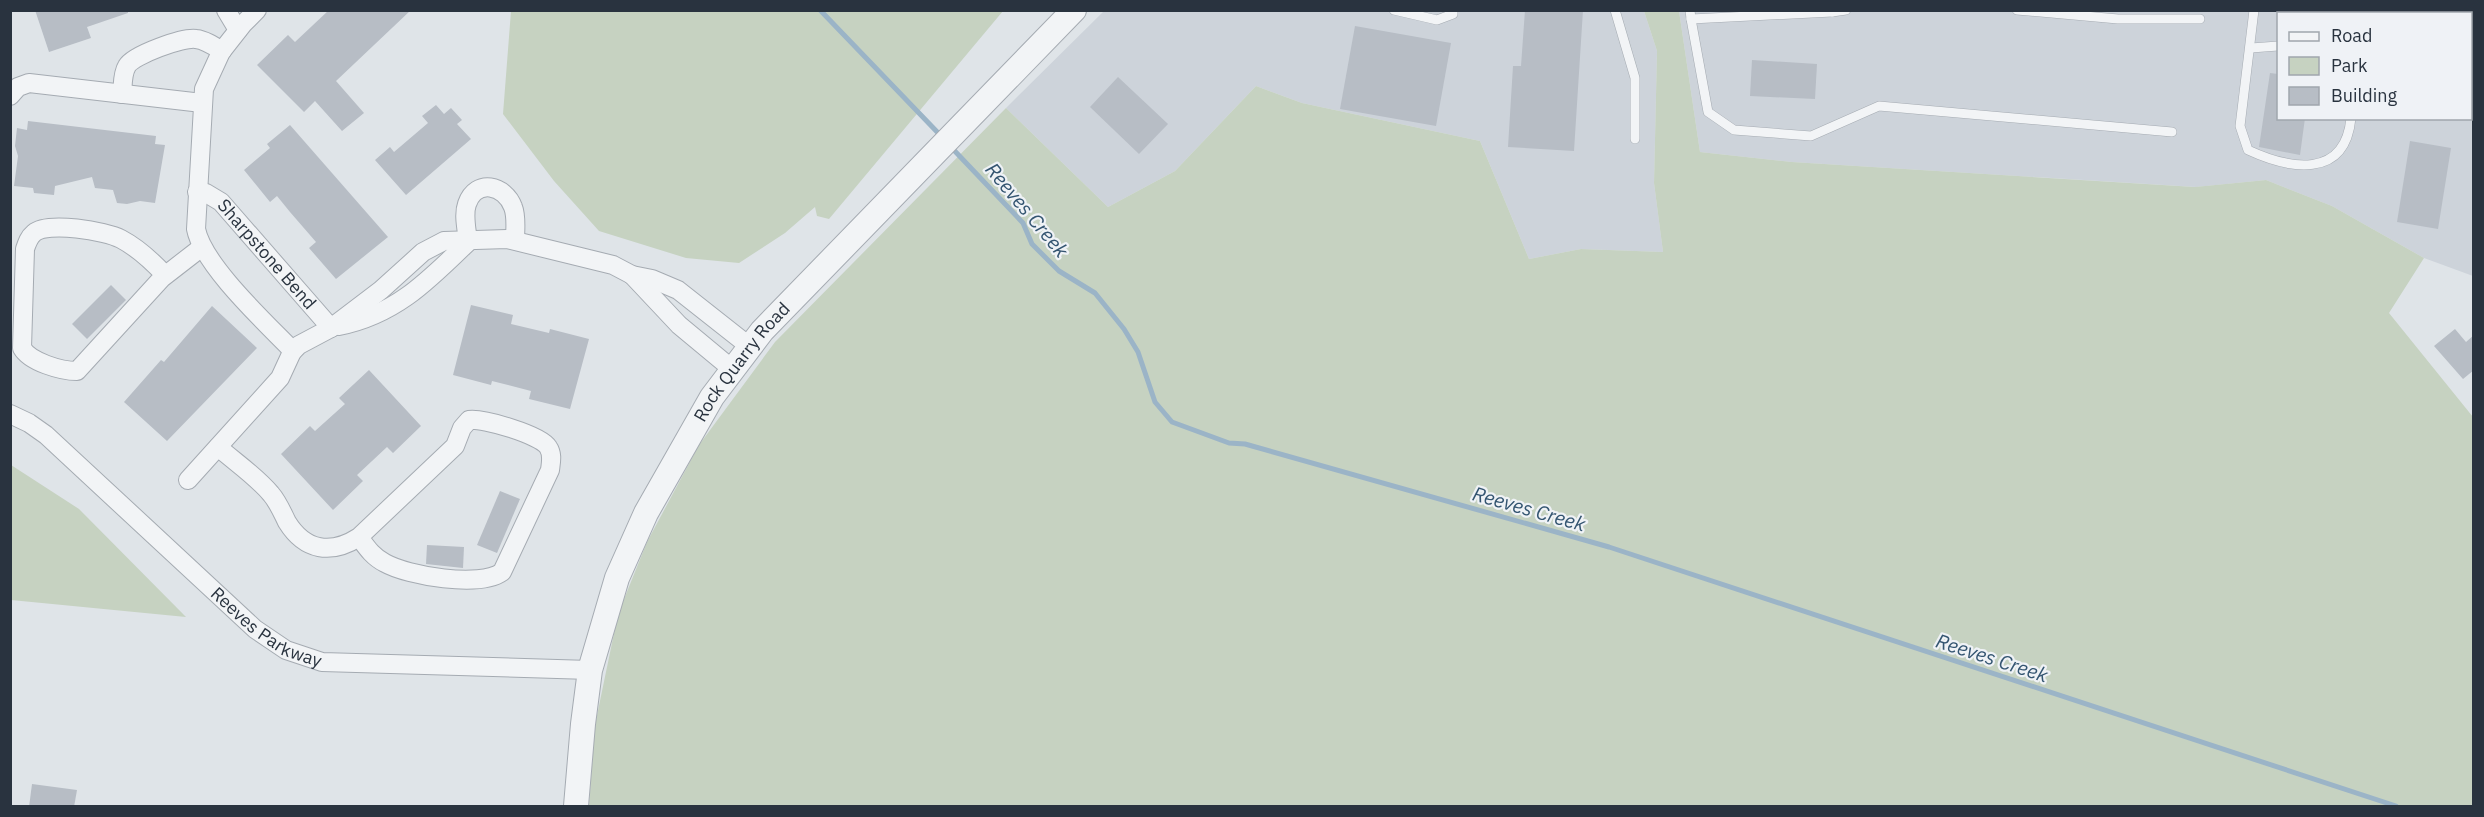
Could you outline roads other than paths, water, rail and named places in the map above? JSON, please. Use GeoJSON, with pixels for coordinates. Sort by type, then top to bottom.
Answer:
{"type":"FeatureCollection","features":[{"type":"Feature","properties":{"kind":"street"},"geometry":{"type":"LineString","coordinates":[[226,10],[238,30]]}},
{"type":"Feature","properties":{"kind":"street","name":"Sharpstone Bend"},"geometry":{"type":"LineString","coordinates":[[257,10],[222,51],[204,89],[196,229],[210,262],[293,351],[299,345],[331,328],[381,290],[431,246],[449,240],[468,242],[492,239],[515,240],[603,262],[632,275],[652,279],[678,290],[749,346]]}},
{"type":"Feature","properties":{"kind":"street","name":"Rock Quarry Road"},"geometry":{"type":"LineString","coordinates":[[576,807],[590,670],[617,578],[646,513],[711,397],[749,346],[1074,10]]}},
{"type":"Feature","properties":{"kind":"street"},"geometry":{"type":"LineString","coordinates":[[122,94],[124,73],[131,61],[175,42],[188,39],[204,41],[222,51]]}},
{"type":"Feature","properties":{"kind":"street"},"geometry":{"type":"LineString","coordinates":[[10,96],[18,87],[29,83],[202,103]]}},
{"type":"Feature","properties":{"kind":"street"},"geometry":{"type":"LineString","coordinates":[[468,242],[466,215],[468,201],[479,189],[488,188],[500,189],[510,201],[515,215],[515,240]]}},
{"type":"Feature","properties":{"kind":"street","name":"Sharpstone Bend"},"geometry":{"type":"LineString","coordinates":[[197,192],[206,193],[221,202],[331,328]]}},
{"type":"Feature","properties":{"kind":"street"},"geometry":{"type":"LineString","coordinates":[[165,275],[132,246],[109,234],[53,227],[39,230],[28,240],[26,249],[22,348],[25,353],[38,360],[68,371],[77,371],[165,275],[202,247]]}},
{"type":"Feature","properties":{"kind":"street","name":"Sharpstone Bend"},"geometry":{"type":"LineString","coordinates":[[632,275],[672,318],[732,369]]}},
{"type":"Feature","properties":{"kind":"street"},"geometry":{"type":"LineString","coordinates":[[188,480],[280,378],[293,351]]}},
{"type":"Feature","properties":{"kind":"street","name":"Reeves Parkway"},"geometry":{"type":"LineString","coordinates":[[10,414],[46,435],[255,629],[286,650],[304,657],[333,662],[590,670]]}},
{"type":"Feature","properties":{"kind":"street"},"geometry":{"type":"LineString","coordinates":[[218,447],[268,491],[288,523],[302,540],[310,545],[329,548],[349,543],[359,537],[455,446],[462,428],[469,420],[483,419],[542,441],[550,451],[550,470],[502,572],[492,578],[470,579],[401,570],[378,558],[359,537]]}},
{"type":"Feature","properties":{"kind":"lane"},"geometry":{"type":"LineString","coordinates":[[1394,10],[1437,20],[1453,14],[1453,10]]}},
{"type":"Feature","properties":{"kind":"lane"},"geometry":{"type":"LineString","coordinates":[[1615,10],[1635,78],[1635,139]]}},
{"type":"Feature","properties":{"kind":"lane"},"geometry":{"type":"LineString","coordinates":[[1846,10],[1690,15],[1708,112],[1734,130],[1811,136],[1879,106],[2172,132]]}},
{"type":"Feature","properties":{"kind":"lane"},"geometry":{"type":"LineString","coordinates":[[2017,10],[2118,19],[2200,20]]}},
{"type":"Feature","properties":{"kind":"lane"},"geometry":{"type":"LineString","coordinates":[[2254,10],[2240,126],[2248,150],[2272,161],[2307,166],[2315,164],[2330,159],[2349,136],[2351,120]]}},
{"type":"Feature","properties":{"kind":"lane"},"geometry":{"type":"LineString","coordinates":[[2251,48],[2277,46]]}},
{"type":"Feature","properties":{"kind":"waterway","name":"Reeves Creek"},"geometry":{"type":"LineString","coordinates":[[820,10],[942,137]]}},
{"type":"Feature","properties":{"kind":"waterway","name":"Reeves Creek"},"geometry":{"type":"LineString","coordinates":[[950,146],[1023,223],[1032,244],[1059,271],[1095,293],[1124,329],[1138,352],[1155,402],[1172,422],[1229,443],[1245,444],[1609,547],[2396,806]]}}]}
